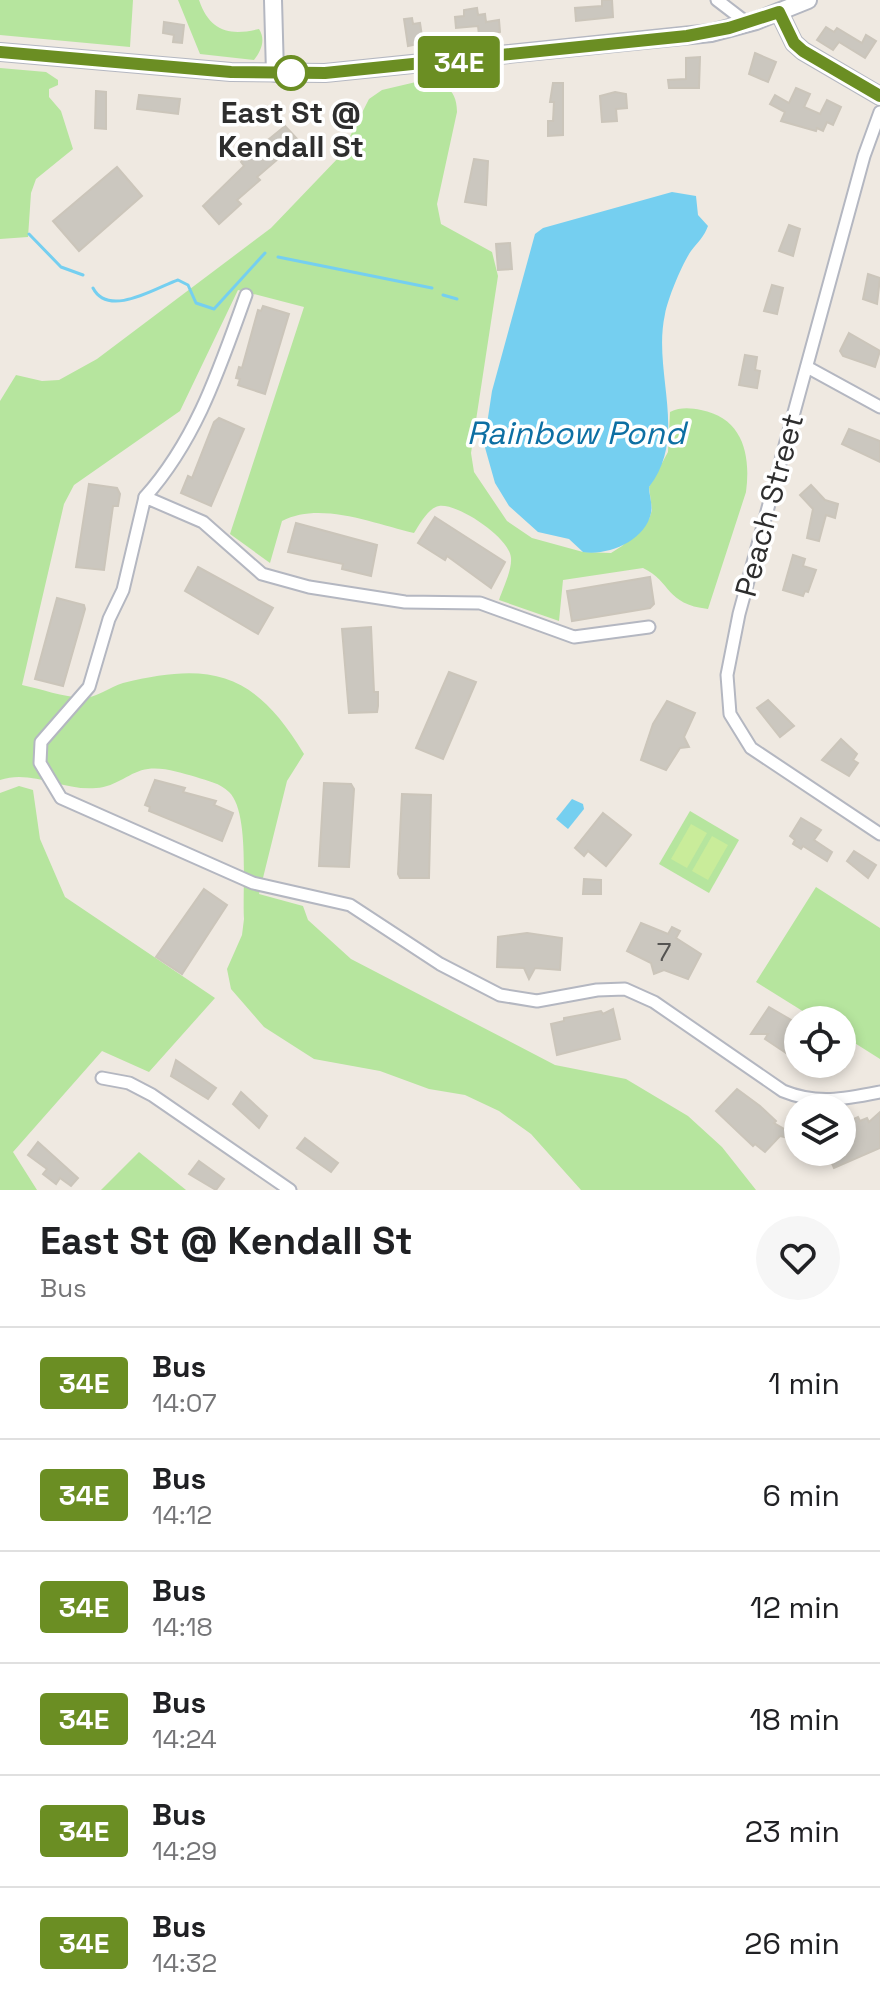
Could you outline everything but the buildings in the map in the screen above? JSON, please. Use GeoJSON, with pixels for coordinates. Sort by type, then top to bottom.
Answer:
{"type":"FeatureCollection","features":[{"type":"Feature","properties":{"kind":"main road"},"geometry":{"type":"LineString","coordinates":[[273,0],[275,73]]}},
{"type":"Feature","properties":{"kind":"main road"},"geometry":{"type":"LineString","coordinates":[[0,52],[275,73],[361,71],[687,36],[747,23],[808,0]]}},
{"type":"Feature","properties":{"kind":"main road"},"geometry":{"type":"LineString","coordinates":[[779,12],[794,43],[803,51],[880,96]]}},
{"type":"Feature","properties":{"kind":"street"},"geometry":{"type":"LineString","coordinates":[[717,0],[747,23]]}},
{"type":"Feature","properties":{"kind":"street","name":"Peach Street"},"geometry":{"type":"LineString","coordinates":[[880,112],[866,148],[730,652],[727,675],[730,714],[745,740],[767,761],[880,834]]}},
{"type":"Feature","properties":{"kind":"street"},"geometry":{"type":"LineString","coordinates":[[246,295],[211,393],[195,425],[162,477],[145,497],[123,590],[109,619],[89,687],[41,742],[40,763],[61,798],[253,883],[350,905],[440,964],[500,995],[537,1001],[597,990],[625,989],[654,1002],[783,1091],[812,1101],[880,1092]]}},
{"type":"Feature","properties":{"kind":"street"},"geometry":{"type":"LineString","coordinates":[[807,367],[880,407]]}},
{"type":"Feature","properties":{"kind":"street"},"geometry":{"type":"LineString","coordinates":[[145,497],[203,522],[262,574],[297,584],[405,602],[480,603],[574,637],[649,627]]}},
{"type":"Feature","properties":{"kind":"street"},"geometry":{"type":"LineString","coordinates":[[102,1078],[129,1083],[152,1095],[290,1190]]}},
{"type":"Feature","properties":{"kind":"green space"},"geometry":{"type":"Polygon","coordinates":[[[0,0],[133,0],[130,47],[0,35],[0,0]]]}},
{"type":"Feature","properties":{"kind":"green space"},"geometry":{"type":"Polygon","coordinates":[[[178,0],[199,0],[209,19],[222,29],[239,32],[259,29],[262,45],[254,60],[200,54],[178,0]]]}},
{"type":"Feature","properties":{"kind":"green space"},"geometry":{"type":"Polygon","coordinates":[[[0,68],[46,72],[58,80],[58,85],[49,89],[49,97],[61,111],[73,149],[36,179],[31,193],[28,237],[0,239],[0,68]]]}},
{"type":"Feature","properties":{"kind":"green space"},"geometry":{"type":"Polygon","coordinates":[[[416,82],[446,87],[456,103],[457,112],[437,204],[441,224],[492,252],[498,276],[471,453],[474,472],[507,521],[532,538],[583,552],[611,553],[649,519],[652,510],[649,487],[668,452],[670,412],[689,408],[715,414],[735,430],[741,440],[747,478],[746,492],[708,609],[676,598],[643,568],[563,580],[559,621],[499,600],[510,568],[508,550],[482,523],[458,510],[439,506],[431,510],[414,533],[348,516],[297,515],[282,521],[270,563],[230,534],[304,307],[238,290],[180,411],[74,485],[64,504],[22,685],[83,698],[123,683],[182,673],[207,674],[249,690],[268,706],[304,754],[287,781],[259,894],[303,906],[308,920],[351,959],[555,1065],[626,1079],[688,1116],[722,1147],[756,1190],[581,1190],[531,1134],[499,1111],[465,1095],[429,1089],[380,1071],[314,1059],[264,1027],[231,989],[227,969],[242,935],[244,852],[236,802],[222,786],[178,772],[154,769],[141,770],[110,785],[96,788],[23,777],[0,780],[0,401],[16,375],[42,381],[59,380],[97,359],[271,228],[340,156],[369,99],[382,90],[416,82]]]}},
{"type":"Feature","properties":{"kind":"green space"},"geometry":{"type":"Polygon","coordinates":[[[19,786],[33,790],[40,839],[65,897],[215,998],[149,1072],[102,1051],[13,1152],[37,1190],[0,1190],[0,793],[19,786]]]}},
{"type":"Feature","properties":{"kind":"green space"},"geometry":{"type":"Polygon","coordinates":[[[690,811],[739,840],[709,893],[659,864],[690,811]]]}},
{"type":"Feature","properties":{"kind":"green space"},"geometry":{"type":"Polygon","coordinates":[[[691,824],[707,833],[687,868],[671,859],[691,824]]]}},
{"type":"Feature","properties":{"kind":"green space"},"geometry":{"type":"Polygon","coordinates":[[[712,836],[728,845],[708,880],[692,871],[712,836]]]}},
{"type":"Feature","properties":{"kind":"green space"},"geometry":{"type":"Polygon","coordinates":[[[816,887],[880,928],[880,1059],[856,1044],[856,1006],[795,1006],[756,982],[816,887]]]}},
{"type":"Feature","properties":{"kind":"green space"},"geometry":{"type":"Polygon","coordinates":[[[139,1152],[186,1190],[101,1190],[139,1152]]]}},
{"type":"Feature","properties":{"kind":"water","name":"Rainbow Pond"},"geometry":{"type":"Polygon","coordinates":[[[672,192],[696,196],[698,215],[708,226],[684,264],[665,314],[662,336],[667,447],[661,467],[649,487],[651,513],[647,523],[633,539],[603,552],[583,552],[569,539],[538,532],[509,506],[495,483],[484,444],[492,391],[535,234],[543,228],[672,192]]]}},
{"type":"Feature","properties":{"kind":"water"},"geometry":{"type":"Polygon","coordinates":[[[572,799],[583,804],[584,809],[568,829],[556,819],[572,799]]]}},
{"type":"Feature","properties":{"kind":"waterway"},"geometry":{"type":"LineString","coordinates":[[29,234],[61,267],[83,275]]}},
{"type":"Feature","properties":{"kind":"waterway"},"geometry":{"type":"LineString","coordinates":[[93,288],[100,297],[122,301],[178,280],[188,285],[196,303],[214,309],[265,253]]}},
{"type":"Feature","properties":{"kind":"waterway"},"geometry":{"type":"LineString","coordinates":[[278,257],[432,288]]}},
{"type":"Feature","properties":{"kind":"waterway"},"geometry":{"type":"LineString","coordinates":[[443,295],[457,299]]}},
{"type":"Feature","properties":{"kind":"bus line","name":"34E"},"geometry":{"type":"LineString","coordinates":[[0,52],[231,72],[325,73],[711,33],[779,12],[794,43],[803,51],[880,96]]}},
{"type":"Feature","properties":{"kind":"place","name":"East St @ Kendall St"},"geometry":{"type":"Point","coordinates":[291,73]}}]}
